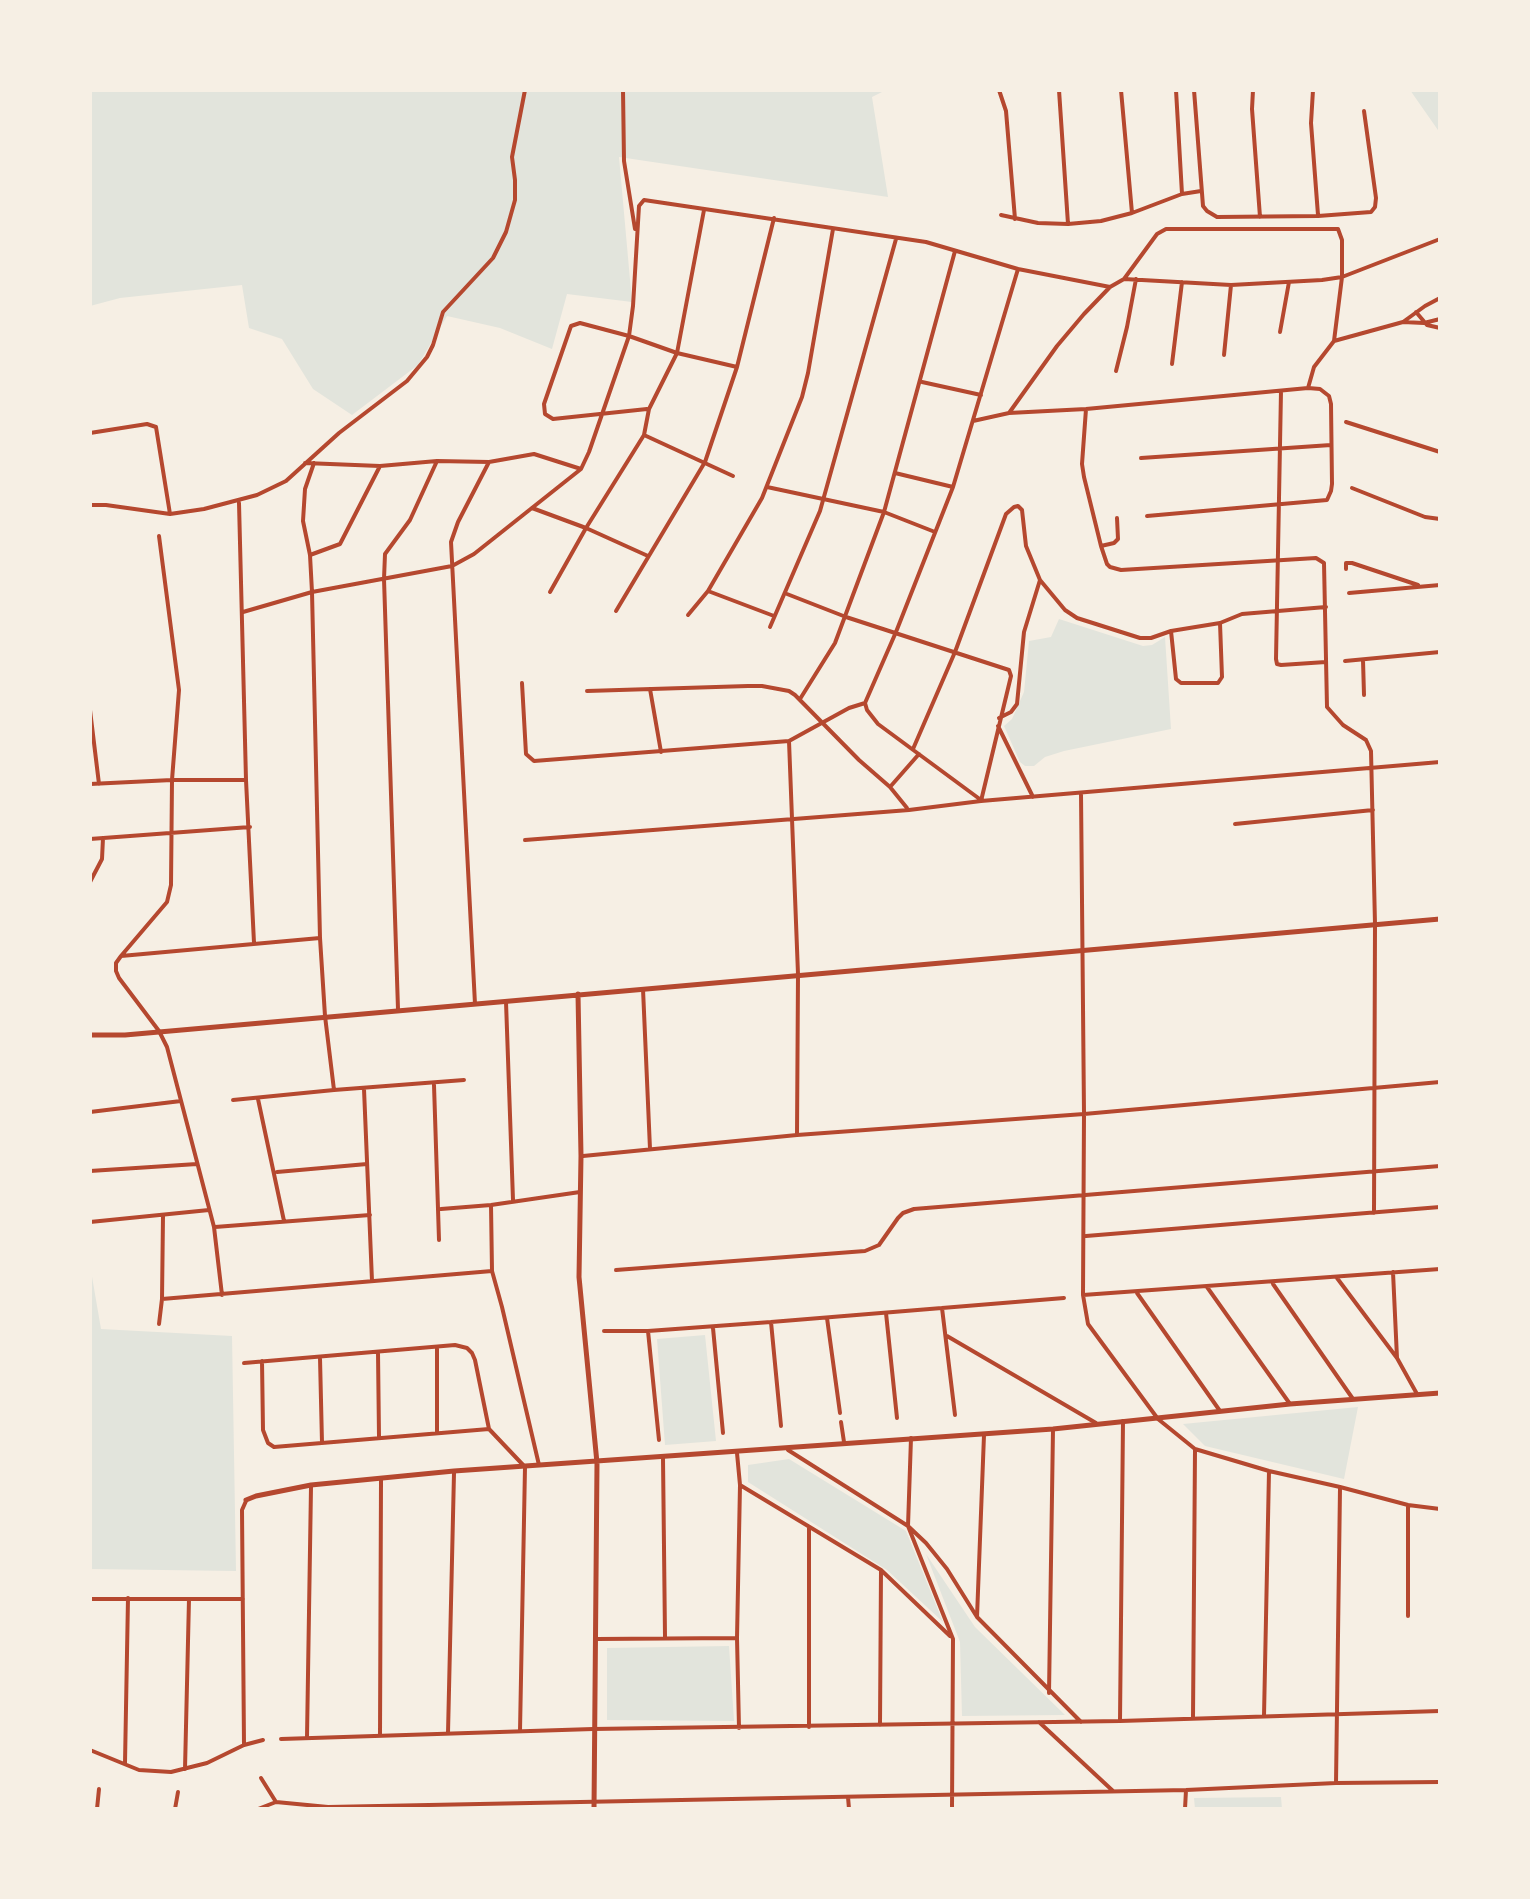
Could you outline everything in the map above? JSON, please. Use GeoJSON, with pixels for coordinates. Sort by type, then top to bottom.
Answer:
{"type":"FeatureCollection","features":[{"type":"Feature","properties":{"kind":"street"},"geometry":{"type":"LineString","coordinates":[[90,505],[170,514],[240,501],[286,481],[417,371],[433,345],[443,312],[493,258],[506,232],[515,200],[512,157],[525,90]]}},
{"type":"Feature","properties":{"kind":"street"},"geometry":{"type":"LineString","coordinates":[[623,90],[626,183],[637,238]]}},
{"type":"Feature","properties":{"kind":"street"},"geometry":{"type":"LineString","coordinates":[[1000,90],[1006,111],[1015,218]]}},
{"type":"Feature","properties":{"kind":"street"},"geometry":{"type":"LineString","coordinates":[[1059,90],[1068,224]]}},
{"type":"Feature","properties":{"kind":"street"},"geometry":{"type":"LineString","coordinates":[[1121,90],[1132,213]]}},
{"type":"Feature","properties":{"kind":"street"},"geometry":{"type":"LineString","coordinates":[[1176,90],[1182,194]]}},
{"type":"Feature","properties":{"kind":"street"},"geometry":{"type":"LineString","coordinates":[[1194,90],[1203,206],[1218,217],[1318,216],[1374,210],[1376,198],[1364,111]]}},
{"type":"Feature","properties":{"kind":"street"},"geometry":{"type":"LineString","coordinates":[[1254,90],[1260,218]]}},
{"type":"Feature","properties":{"kind":"street"},"geometry":{"type":"LineString","coordinates":[[1313,90],[1311,123],[1318,216]]}},
{"type":"Feature","properties":{"kind":"street"},"geometry":{"type":"LineString","coordinates":[[1001,216],[1038,223],[1101,221],[1201,191]]}},
{"type":"Feature","properties":{"kind":"street"},"geometry":{"type":"LineString","coordinates":[[243,612],[312,592],[452,566],[474,554],[580,468],[629,336],[640,202],[648,200],[926,242],[1018,270],[1110,287]]}},
{"type":"Feature","properties":{"kind":"street"},"geometry":{"type":"LineString","coordinates":[[550,592],[644,436],[649,409],[677,353],[704,210]]}},
{"type":"Feature","properties":{"kind":"street"},"geometry":{"type":"LineString","coordinates":[[616,611],[705,462],[737,367],[774,218]]}},
{"type":"Feature","properties":{"kind":"street"},"geometry":{"type":"LineString","coordinates":[[1009,413],[1057,346],[1110,287],[1124,279],[1157,234],[1166,230],[1335,228],[1340,232],[1342,277],[1334,340],[1314,368],[1308,388]]}},
{"type":"Feature","properties":{"kind":"street"},"geometry":{"type":"LineString","coordinates":[[688,615],[708,591],[767,487],[802,397],[832,230]]}},
{"type":"Feature","properties":{"kind":"street"},"geometry":{"type":"LineString","coordinates":[[770,627],[824,498],[896,238]]}},
{"type":"Feature","properties":{"kind":"street"},"geometry":{"type":"LineString","coordinates":[[1124,279],[1230,284],[1342,277],[1440,239]]}},
{"type":"Feature","properties":{"kind":"street"},"geometry":{"type":"LineString","coordinates":[[800,699],[835,643],[884,512],[955,251]]}},
{"type":"Feature","properties":{"kind":"street"},"geometry":{"type":"LineString","coordinates":[[981,800],[878,724],[865,703],[953,487],[1018,270]]}},
{"type":"Feature","properties":{"kind":"street"},"geometry":{"type":"LineString","coordinates":[[1116,371],[1136,279]]}},
{"type":"Feature","properties":{"kind":"street"},"geometry":{"type":"LineString","coordinates":[[1172,364],[1182,282]]}},
{"type":"Feature","properties":{"kind":"street"},"geometry":{"type":"LineString","coordinates":[[1280,332],[1289,282]]}},
{"type":"Feature","properties":{"kind":"street"},"geometry":{"type":"LineString","coordinates":[[1224,355],[1230,284]]}},
{"type":"Feature","properties":{"kind":"street"},"geometry":{"type":"LineString","coordinates":[[1403,322],[1440,298]]}},
{"type":"Feature","properties":{"kind":"street"},"geometry":{"type":"LineString","coordinates":[[1416,312],[1430,327],[1440,328]]}},
{"type":"Feature","properties":{"kind":"street"},"geometry":{"type":"LineString","coordinates":[[1334,340],[1403,322],[1440,319]]}},
{"type":"Feature","properties":{"kind":"street"},"geometry":{"type":"LineString","coordinates":[[649,409],[554,419],[545,414],[544,404],[570,326],[580,323],[737,367]]}},
{"type":"Feature","properties":{"kind":"street"},"geometry":{"type":"LineString","coordinates":[[920,382],[981,394]]}},
{"type":"Feature","properties":{"kind":"street"},"geometry":{"type":"LineString","coordinates":[[973,421],[1009,413],[1308,388],[1325,391],[1331,404],[1331,492],[1327,500],[1147,516]]}},
{"type":"Feature","properties":{"kind":"street"},"geometry":{"type":"LineString","coordinates":[[1281,390],[1277,664],[1326,662]]}},
{"type":"Feature","properties":{"kind":"street"},"geometry":{"type":"LineString","coordinates":[[1021,396],[1027,412]]}},
{"type":"Feature","properties":{"kind":"street"},"geometry":{"type":"LineString","coordinates":[[1086,409],[1082,464],[1101,546],[1107,564],[1114,569],[1316,558],[1325,567],[1326,708],[1342,726],[1370,744],[1372,768],[1374,1212]]}},
{"type":"Feature","properties":{"kind":"street"},"geometry":{"type":"LineString","coordinates":[[1346,422],[1440,452]]}},
{"type":"Feature","properties":{"kind":"street"},"geometry":{"type":"LineString","coordinates":[[90,433],[152,424],[158,433],[170,514]]}},
{"type":"Feature","properties":{"kind":"street"},"geometry":{"type":"LineString","coordinates":[[644,436],[734,476]]}},
{"type":"Feature","properties":{"kind":"street"},"geometry":{"type":"LineString","coordinates":[[1141,458],[1330,445]]}},
{"type":"Feature","properties":{"kind":"street"},"geometry":{"type":"LineString","coordinates":[[305,463],[380,466],[489,462],[534,454],[580,468]]}},
{"type":"Feature","properties":{"kind":"street"},"geometry":{"type":"LineString","coordinates":[[398,1010],[384,579],[386,552],[410,520],[436,461]]}},
{"type":"Feature","properties":{"kind":"street"},"geometry":{"type":"LineString","coordinates":[[475,1004],[451,542],[489,462]]}},
{"type":"Feature","properties":{"kind":"street"},"geometry":{"type":"LineString","coordinates":[[314,463],[303,505],[312,592],[320,938],[334,1090]]}},
{"type":"Feature","properties":{"kind":"street"},"geometry":{"type":"LineString","coordinates":[[310,555],[340,544],[380,466]]}},
{"type":"Feature","properties":{"kind":"street"},"geometry":{"type":"LineString","coordinates":[[895,473],[953,487]]}},
{"type":"Feature","properties":{"kind":"street"},"geometry":{"type":"LineString","coordinates":[[767,487],[884,512],[936,532]]}},
{"type":"Feature","properties":{"kind":"street"},"geometry":{"type":"LineString","coordinates":[[1352,488],[1440,520]]}},
{"type":"Feature","properties":{"kind":"street"},"geometry":{"type":"LineString","coordinates":[[240,501],[254,943]]}},
{"type":"Feature","properties":{"kind":"street"},"geometry":{"type":"LineString","coordinates":[[913,749],[1006,514],[1014,506],[1022,510],[1026,546],[1040,580],[1065,610],[1077,618],[1151,638],[1220,624],[1242,614],[1326,607]]}},
{"type":"Feature","properties":{"kind":"street"},"geometry":{"type":"LineString","coordinates":[[532,508],[648,556]]}},
{"type":"Feature","properties":{"kind":"street"},"geometry":{"type":"LineString","coordinates":[[1101,546],[1118,539],[1116,518]]}},
{"type":"Feature","properties":{"kind":"street"},"geometry":{"type":"LineString","coordinates":[[159,536],[179,690],[172,780],[171,884],[168,902],[116,964],[119,978],[159,1031],[166,1047],[214,1227],[222,1294]]}},
{"type":"Feature","properties":{"kind":"street"},"geometry":{"type":"LineString","coordinates":[[1346,566],[1422,586]]}},
{"type":"Feature","properties":{"kind":"street"},"geometry":{"type":"LineString","coordinates":[[999,718],[1017,704],[1024,632],[1040,580]]}},
{"type":"Feature","properties":{"kind":"street"},"geometry":{"type":"LineString","coordinates":[[1349,593],[1440,585]]}},
{"type":"Feature","properties":{"kind":"street"},"geometry":{"type":"LineString","coordinates":[[708,591],[776,616]]}},
{"type":"Feature","properties":{"kind":"street"},"geometry":{"type":"LineString","coordinates":[[786,593],[1010,672],[981,800]]}},
{"type":"Feature","properties":{"kind":"street"},"geometry":{"type":"LineString","coordinates":[[1171,631],[1176,679],[1181,684],[1220,682],[1220,624]]}},
{"type":"Feature","properties":{"kind":"street"},"geometry":{"type":"LineString","coordinates":[[1346,660],[1440,652]]}},
{"type":"Feature","properties":{"kind":"street"},"geometry":{"type":"LineString","coordinates":[[1363,660],[1364,695]]}},
{"type":"Feature","properties":{"kind":"street"},"geometry":{"type":"LineString","coordinates":[[522,683],[526,754],[531,760],[789,741],[848,708],[865,703]]}},
{"type":"Feature","properties":{"kind":"street"},"geometry":{"type":"LineString","coordinates":[[587,691],[762,686],[788,691],[890,787],[908,810]]}},
{"type":"Feature","properties":{"kind":"street"},"geometry":{"type":"LineString","coordinates":[[650,689],[661,752]]}},
{"type":"Feature","properties":{"kind":"street"},"geometry":{"type":"LineString","coordinates":[[90,710],[99,784]]}},
{"type":"Feature","properties":{"kind":"street"},"geometry":{"type":"LineString","coordinates":[[998,726],[1034,797]]}},
{"type":"Feature","properties":{"kind":"street"},"geometry":{"type":"LineString","coordinates":[[789,741],[798,974],[797,1135]]}},
{"type":"Feature","properties":{"kind":"street"},"geometry":{"type":"LineString","coordinates":[[890,787],[919,754]]}},
{"type":"Feature","properties":{"kind":"street"},"geometry":{"type":"LineString","coordinates":[[525,840],[1440,762]]}},
{"type":"Feature","properties":{"kind":"street"},"geometry":{"type":"LineString","coordinates":[[90,784],[246,780]]}},
{"type":"Feature","properties":{"kind":"street"},"geometry":{"type":"LineString","coordinates":[[1081,793],[1083,1295],[1088,1324],[1158,1418],[1195,1449],[1269,1472],[1440,1509]]}},
{"type":"Feature","properties":{"kind":"street"},"geometry":{"type":"LineString","coordinates":[[1235,824],[1373,810]]}},
{"type":"Feature","properties":{"kind":"street"},"geometry":{"type":"LineString","coordinates":[[90,839],[250,828]]}},
{"type":"Feature","properties":{"kind":"street"},"geometry":{"type":"LineString","coordinates":[[90,882],[102,859],[103,838]]}},
{"type":"Feature","properties":{"kind":"street"},"geometry":{"type":"LineString","coordinates":[[90,1034],[125,1035],[1440,918]]}},
{"type":"Feature","properties":{"kind":"street"},"geometry":{"type":"LineString","coordinates":[[121,956],[320,938]]}},
{"type":"Feature","properties":{"kind":"street"},"geometry":{"type":"LineString","coordinates":[[643,988],[650,1149]]}},
{"type":"Feature","properties":{"kind":"street"},"geometry":{"type":"LineString","coordinates":[[578,994],[579,1277],[597,1463],[594,1809]]}},
{"type":"Feature","properties":{"kind":"street"},"geometry":{"type":"LineString","coordinates":[[506,1002],[513,1200]]}},
{"type":"Feature","properties":{"kind":"street"},"geometry":{"type":"LineString","coordinates":[[233,1100],[464,1080]]}},
{"type":"Feature","properties":{"kind":"street"},"geometry":{"type":"LineString","coordinates":[[434,1082],[439,1240]]}},
{"type":"Feature","properties":{"kind":"street"},"geometry":{"type":"LineString","coordinates":[[581,1156],[1440,1082]]}},
{"type":"Feature","properties":{"kind":"street"},"geometry":{"type":"LineString","coordinates":[[364,1089],[372,1281]]}},
{"type":"Feature","properties":{"kind":"street"},"geometry":{"type":"LineString","coordinates":[[258,1098],[284,1222]]}},
{"type":"Feature","properties":{"kind":"street"},"geometry":{"type":"LineString","coordinates":[[90,1112],[181,1101]]}},
{"type":"Feature","properties":{"kind":"street"},"geometry":{"type":"LineString","coordinates":[[90,1171],[197,1164]]}},
{"type":"Feature","properties":{"kind":"street"},"geometry":{"type":"LineString","coordinates":[[275,1172],[366,1164]]}},
{"type":"Feature","properties":{"kind":"street"},"geometry":{"type":"LineString","coordinates":[[616,1270],[866,1251],[879,1245],[908,1210],[1440,1166]]}},
{"type":"Feature","properties":{"kind":"street"},"geometry":{"type":"LineString","coordinates":[[439,1209],[580,1192]]}},
{"type":"Feature","properties":{"kind":"street"},"geometry":{"type":"LineString","coordinates":[[491,1205],[492,1272],[539,1465]]}},
{"type":"Feature","properties":{"kind":"street"},"geometry":{"type":"LineString","coordinates":[[1084,1236],[1440,1207]]}},
{"type":"Feature","properties":{"kind":"street"},"geometry":{"type":"LineString","coordinates":[[90,1222],[209,1210]]}},
{"type":"Feature","properties":{"kind":"street"},"geometry":{"type":"LineString","coordinates":[[214,1227],[370,1215]]}},
{"type":"Feature","properties":{"kind":"street"},"geometry":{"type":"LineString","coordinates":[[159,1324],[164,1216]]}},
{"type":"Feature","properties":{"kind":"street"},"geometry":{"type":"LineString","coordinates":[[1083,1295],[1440,1269]]}},
{"type":"Feature","properties":{"kind":"street"},"geometry":{"type":"LineString","coordinates":[[162,1299],[492,1272]]}},
{"type":"Feature","properties":{"kind":"street"},"geometry":{"type":"LineString","coordinates":[[1393,1272],[1397,1358]]}},
{"type":"Feature","properties":{"kind":"street"},"geometry":{"type":"LineString","coordinates":[[1336,1278],[1397,1358],[1418,1394]]}},
{"type":"Feature","properties":{"kind":"street"},"geometry":{"type":"LineString","coordinates":[[1272,1282],[1353,1400]]}},
{"type":"Feature","properties":{"kind":"street"},"geometry":{"type":"LineString","coordinates":[[1207,1288],[1290,1404]]}},
{"type":"Feature","properties":{"kind":"street"},"geometry":{"type":"LineString","coordinates":[[1137,1293],[1220,1411]]}},
{"type":"Feature","properties":{"kind":"street"},"geometry":{"type":"LineString","coordinates":[[604,1331],[648,1331],[1064,1298]]}},
{"type":"Feature","properties":{"kind":"street"},"geometry":{"type":"LineString","coordinates":[[942,1308],[956,1415]]}},
{"type":"Feature","properties":{"kind":"street"},"geometry":{"type":"LineString","coordinates":[[886,1313],[897,1418]]}},
{"type":"Feature","properties":{"kind":"street"},"geometry":{"type":"LineString","coordinates":[[828,1318],[840,1413]]}},
{"type":"Feature","properties":{"kind":"street"},"geometry":{"type":"LineString","coordinates":[[771,1322],[782,1426]]}},
{"type":"Feature","properties":{"kind":"street"},"geometry":{"type":"LineString","coordinates":[[712,1326],[723,1433]]}},
{"type":"Feature","properties":{"kind":"street"},"geometry":{"type":"LineString","coordinates":[[648,1331],[659,1440]]}},
{"type":"Feature","properties":{"kind":"street"},"geometry":{"type":"LineString","coordinates":[[946,1336],[1096,1423]]}},
{"type":"Feature","properties":{"kind":"street"},"geometry":{"type":"LineString","coordinates":[[244,1362],[461,1346],[472,1354],[488,1429],[525,1467],[520,1731]]}},
{"type":"Feature","properties":{"kind":"street"},"geometry":{"type":"LineString","coordinates":[[437,1348],[437,1433]]}},
{"type":"Feature","properties":{"kind":"street"},"geometry":{"type":"LineString","coordinates":[[378,1351],[379,1437]]}},
{"type":"Feature","properties":{"kind":"street"},"geometry":{"type":"LineString","coordinates":[[320,1356],[322,1443]]}},
{"type":"Feature","properties":{"kind":"street"},"geometry":{"type":"LineString","coordinates":[[262,1361],[263,1430],[268,1443],[278,1448],[488,1429]]}},
{"type":"Feature","properties":{"kind":"street"},"geometry":{"type":"LineString","coordinates":[[244,1745],[242,1510],[246,1500],[256,1496],[311,1485],[454,1471],[1054,1429],[1440,1393]]}},
{"type":"Feature","properties":{"kind":"street"},"geometry":{"type":"LineString","coordinates":[[1120,1721],[1123,1421]]}},
{"type":"Feature","properties":{"kind":"street"},"geometry":{"type":"LineString","coordinates":[[841,1422],[844,1442]]}},
{"type":"Feature","properties":{"kind":"street"},"geometry":{"type":"LineString","coordinates":[[1049,1692],[1054,1429]]}},
{"type":"Feature","properties":{"kind":"street"},"geometry":{"type":"LineString","coordinates":[[977,1617],[984,1434]]}},
{"type":"Feature","properties":{"kind":"street"},"geometry":{"type":"LineString","coordinates":[[911,1438],[908,1526],[953,1638],[952,1809]]}},
{"type":"Feature","properties":{"kind":"street"},"geometry":{"type":"LineString","coordinates":[[785,1448],[908,1526],[946,1569],[977,1617],[1081,1722]]}},
{"type":"Feature","properties":{"kind":"street"},"geometry":{"type":"LineString","coordinates":[[1193,1718],[1195,1449]]}},
{"type":"Feature","properties":{"kind":"street"},"geometry":{"type":"LineString","coordinates":[[737,1452],[739,1728]]}},
{"type":"Feature","properties":{"kind":"street"},"geometry":{"type":"LineString","coordinates":[[663,1458],[664,1636]]}},
{"type":"Feature","properties":{"kind":"street"},"geometry":{"type":"LineString","coordinates":[[448,1733],[454,1471]]}},
{"type":"Feature","properties":{"kind":"street"},"geometry":{"type":"LineString","coordinates":[[1264,1716],[1269,1472]]}},
{"type":"Feature","properties":{"kind":"street"},"geometry":{"type":"LineString","coordinates":[[380,1736],[382,1480]]}},
{"type":"Feature","properties":{"kind":"street"},"geometry":{"type":"LineString","coordinates":[[307,1737],[311,1485]]}},
{"type":"Feature","properties":{"kind":"street"},"geometry":{"type":"LineString","coordinates":[[740,1485],[880,1570],[953,1638]]}},
{"type":"Feature","properties":{"kind":"street"},"geometry":{"type":"LineString","coordinates":[[1336,1783],[1340,1487]]}},
{"type":"Feature","properties":{"kind":"street"},"geometry":{"type":"LineString","coordinates":[[1408,1505],[1408,1616]]}},
{"type":"Feature","properties":{"kind":"street"},"geometry":{"type":"LineString","coordinates":[[809,1727],[810,1528]]}},
{"type":"Feature","properties":{"kind":"street"},"geometry":{"type":"LineString","coordinates":[[880,1570],[880,1725]]}},
{"type":"Feature","properties":{"kind":"street"},"geometry":{"type":"LineString","coordinates":[[124,1763],[128,1598]]}},
{"type":"Feature","properties":{"kind":"street"},"geometry":{"type":"LineString","coordinates":[[90,1599],[243,1599]]}},
{"type":"Feature","properties":{"kind":"street"},"geometry":{"type":"LineString","coordinates":[[185,1768],[189,1599]]}},
{"type":"Feature","properties":{"kind":"street"},"geometry":{"type":"LineString","coordinates":[[595,1639],[737,1638]]}},
{"type":"Feature","properties":{"kind":"street"},"geometry":{"type":"LineString","coordinates":[[281,1738],[1440,1711]]}},
{"type":"Feature","properties":{"kind":"street"},"geometry":{"type":"LineString","coordinates":[[1040,1722],[1113,1791]]}},
{"type":"Feature","properties":{"kind":"street"},"geometry":{"type":"LineString","coordinates":[[91,1748],[153,1773],[206,1764],[244,1745],[264,1740]]}},
{"type":"Feature","properties":{"kind":"street"},"geometry":{"type":"LineString","coordinates":[[261,1778],[276,1802]]}},
{"type":"Feature","properties":{"kind":"street"},"geometry":{"type":"LineString","coordinates":[[258,1809],[276,1802],[328,1807],[1440,1782]]}},
{"type":"Feature","properties":{"kind":"street"},"geometry":{"type":"LineString","coordinates":[[97,1809],[99,1789]]}},
{"type":"Feature","properties":{"kind":"street"},"geometry":{"type":"LineString","coordinates":[[1185,1809],[1186,1790]]}},
{"type":"Feature","properties":{"kind":"street"},"geometry":{"type":"LineString","coordinates":[[176,1809],[178,1792]]}},
{"type":"Feature","properties":{"kind":"street"},"geometry":{"type":"LineString","coordinates":[[848,1797],[849,1809]]}},
{"type":"Feature","properties":{"kind":"shaded area"},"geometry":{"type":"Polygon","coordinates":[[[90,90],[886,90],[872,97],[888,197],[619,157],[632,302],[567,294],[552,349],[500,328],[447,316],[418,365],[352,415],[313,389],[282,339],[249,328],[242,285],[120,298],[90,306],[90,90]]]}},
{"type":"Feature","properties":{"kind":"shaded area"},"geometry":{"type":"Polygon","coordinates":[[[1410,90],[1440,90],[1440,133],[1410,90]]]}},
{"type":"Feature","properties":{"kind":"shaded area"},"geometry":{"type":"Polygon","coordinates":[[[1059,619],[1143,646],[1165,637],[1171,729],[1064,751],[1045,757],[1034,766],[1020,762],[1004,726],[1012,719],[1024,692],[1029,641],[1051,637],[1059,619]]]}},
{"type":"Feature","properties":{"kind":"shaded area"},"geometry":{"type":"Polygon","coordinates":[[[90,1265],[101,1329],[232,1336],[236,1571],[90,1569],[90,1265]]]}},
{"type":"Feature","properties":{"kind":"shaded area"},"geometry":{"type":"Polygon","coordinates":[[[705,1335],[716,1441],[665,1445],[657,1339],[705,1335]]]}},
{"type":"Feature","properties":{"kind":"shaded area"},"geometry":{"type":"Polygon","coordinates":[[[1358,1407],[1344,1479],[1205,1446],[1183,1424],[1358,1407]]]}},
{"type":"Feature","properties":{"kind":"shaded area"},"geometry":{"type":"Polygon","coordinates":[[[789,1459],[906,1531],[943,1622],[887,1570],[748,1482],[748,1465],[789,1459]]]}},
{"type":"Feature","properties":{"kind":"shaded area"},"geometry":{"type":"Polygon","coordinates":[[[926,1554],[975,1627],[1065,1715],[962,1716],[960,1642],[926,1554]]]}},
{"type":"Feature","properties":{"kind":"shaded area"},"geometry":{"type":"Polygon","coordinates":[[[729,1646],[734,1721],[607,1720],[607,1648],[729,1646]]]}},
{"type":"Feature","properties":{"kind":"shaded area"},"geometry":{"type":"Polygon","coordinates":[[[1281,1797],[1282,1809],[1195,1809],[1194,1798],[1281,1797]]]}}]}
